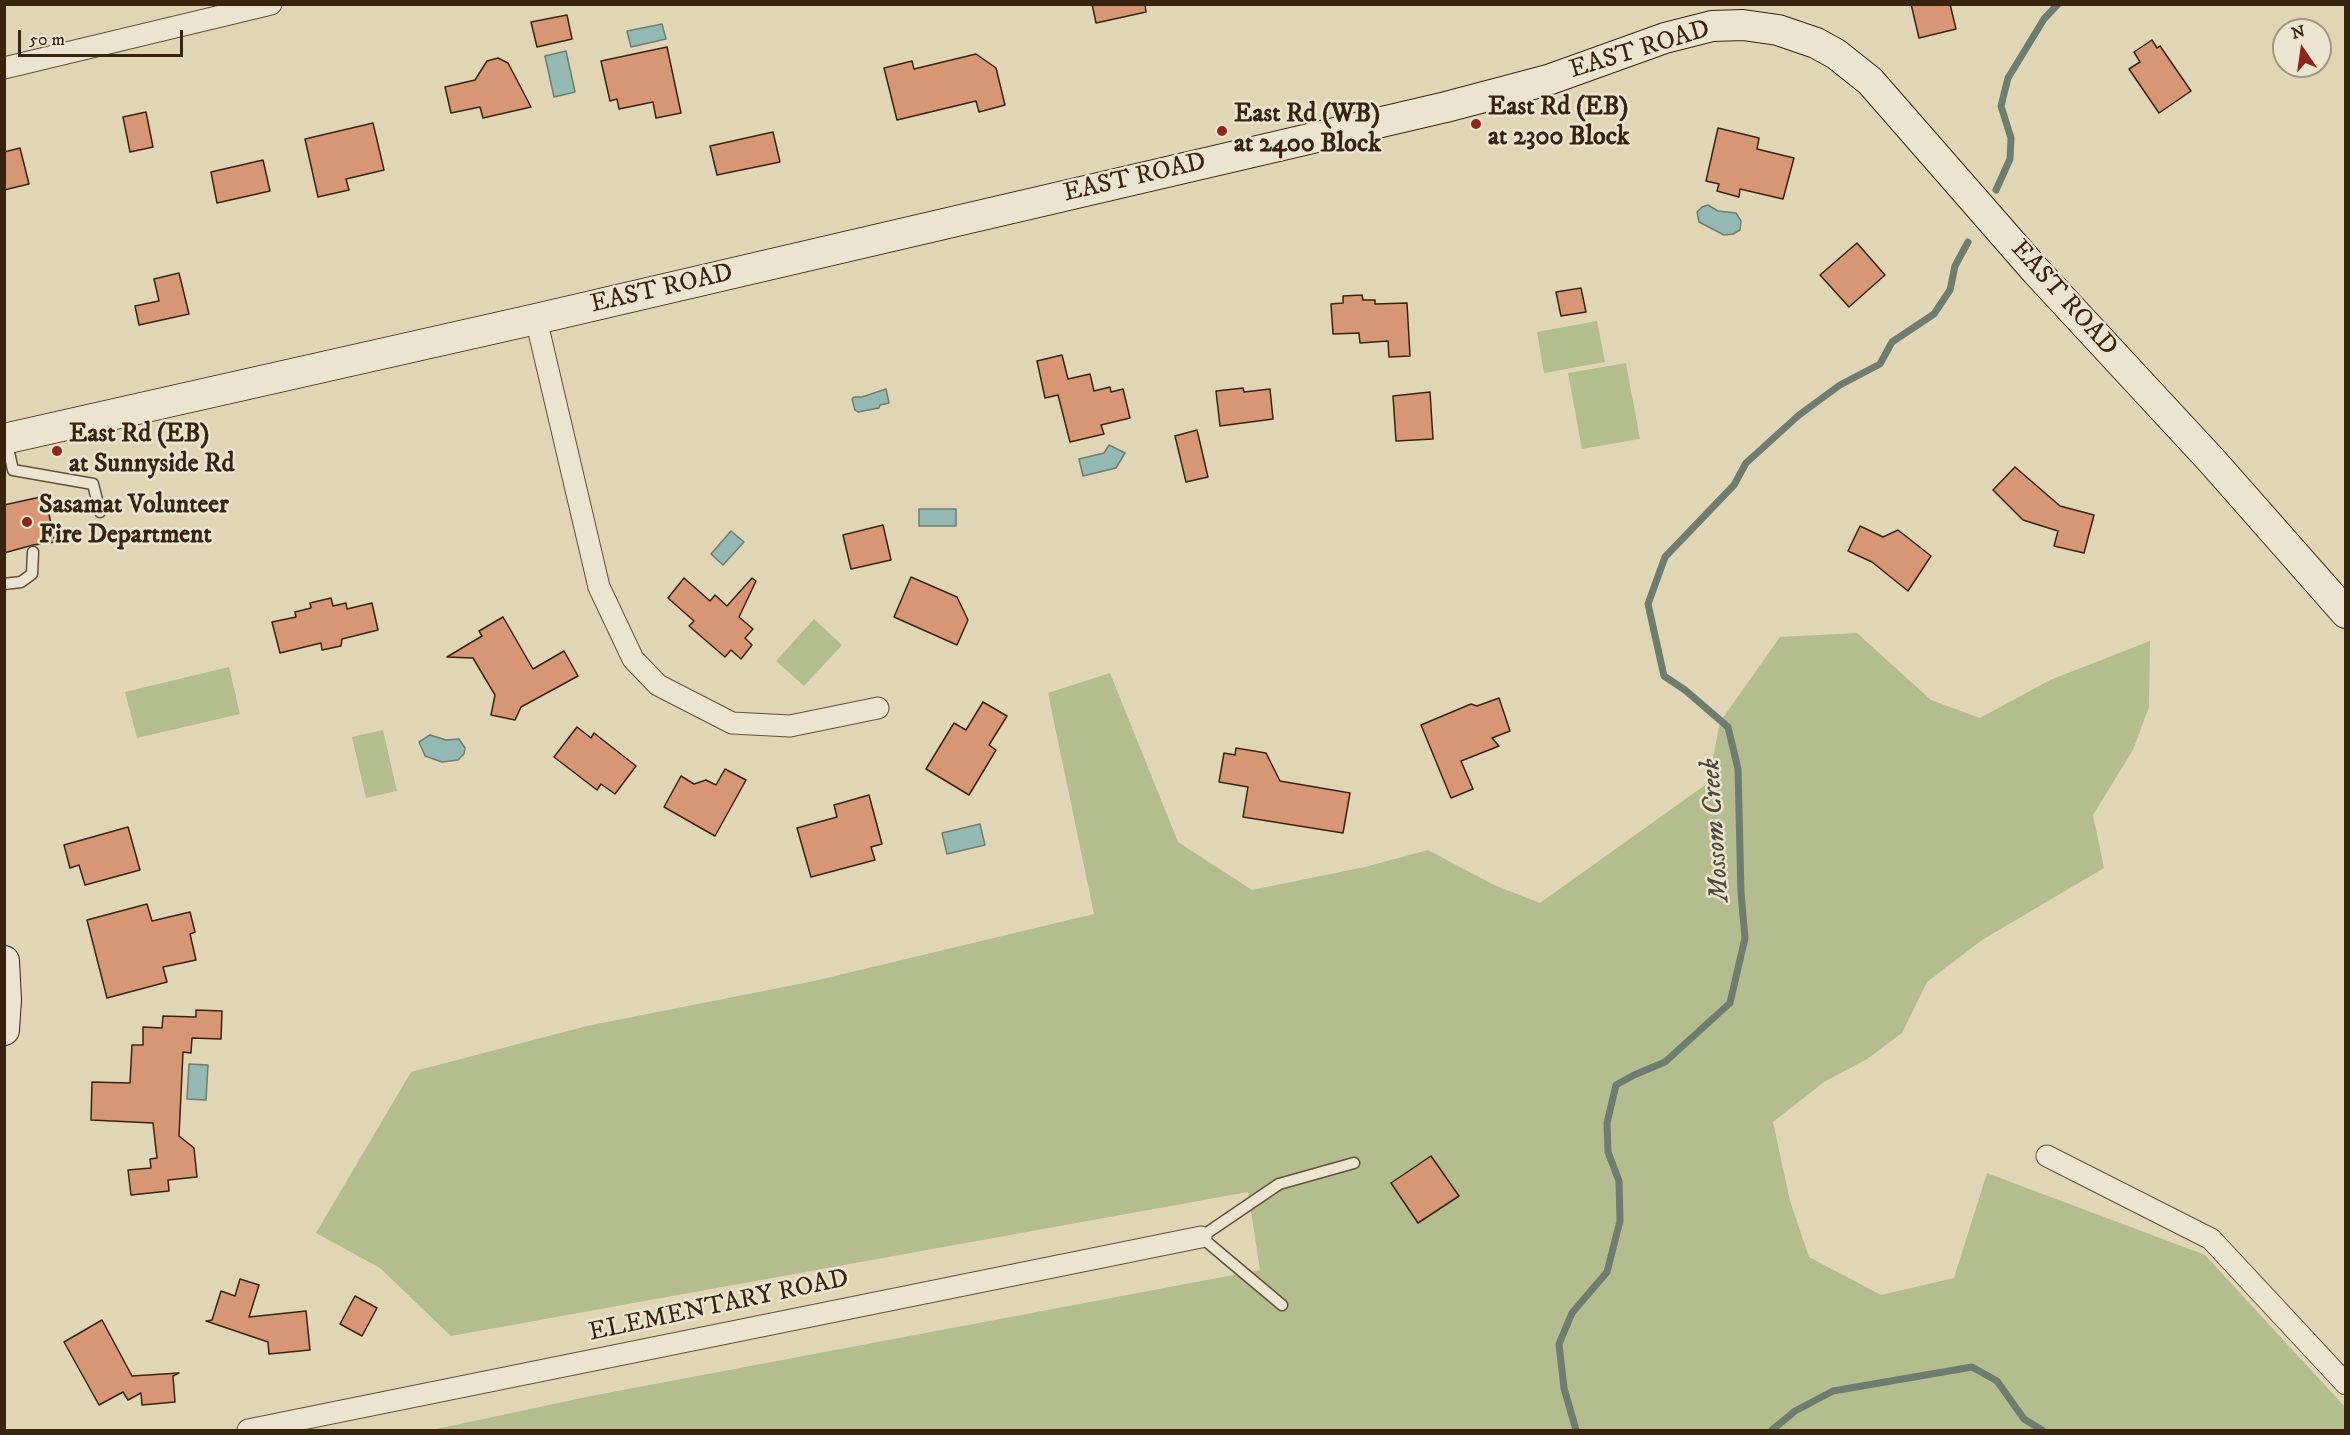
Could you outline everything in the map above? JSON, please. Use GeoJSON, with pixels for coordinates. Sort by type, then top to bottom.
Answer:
{"type":"FeatureCollection","features":[{"type":"Feature","properties":{"kind":"main road","name":"EAST ROAD"},"geometry":{"type":"LineString","coordinates":[[5,439],[536,319],[1446,107],[1548,80],[1665,38],[1712,26],[1743,25],[1778,30],[1816,43],[1836,54],[1882,92],[2036,271],[2212,461],[2346,613]]}},
{"type":"Feature","properties":{"kind":"main road"},"geometry":{"type":"LineString","coordinates":[[4,961],[6,1000],[4,1030]]}},
{"type":"Feature","properties":{"kind":"street"},"geometry":{"type":"LineString","coordinates":[[4,68],[271,4]]}},
{"type":"Feature","properties":{"kind":"street"},"geometry":{"type":"LineString","coordinates":[[536,319],[599,587],[633,659],[658,685],[732,723],[790,726],[878,708]]}},
{"type":"Feature","properties":{"kind":"street"},"geometry":{"type":"LineString","coordinates":[[2047,1156],[2211,1239],[2346,1384]]}},
{"type":"Feature","properties":{"kind":"street","name":"ELEMENTARY ROAD"},"geometry":{"type":"LineString","coordinates":[[248,1431],[1201,1237]]}},
{"type":"Feature","properties":{"kind":"lane"},"geometry":{"type":"LineString","coordinates":[[5,439],[13,470],[93,484],[100,512]]}},
{"type":"Feature","properties":{"kind":"lane"},"geometry":{"type":"LineString","coordinates":[[4,584],[21,582],[32,574],[33,552]]}},
{"type":"Feature","properties":{"kind":"lane"},"geometry":{"type":"LineString","coordinates":[[1282,1305],[1201,1237],[1279,1184],[1354,1163]]}},
{"type":"Feature","properties":{"kind":"green space"},"geometry":{"type":"Polygon","coordinates":[[[1597,321],[1605,362],[1544,373],[1537,332],[1597,321]]]}},
{"type":"Feature","properties":{"kind":"green space"},"geometry":{"type":"Polygon","coordinates":[[[1626,363],[1640,439],[1582,449],[1568,373],[1626,363]]]}},
{"type":"Feature","properties":{"kind":"green space"},"geometry":{"type":"Polygon","coordinates":[[[814,619],[842,645],[804,686],[776,661],[814,619]]]}},
{"type":"Feature","properties":{"kind":"green space"},"geometry":{"type":"Polygon","coordinates":[[[1857,633],[1931,700],[1980,718],[2050,680],[2150,641],[2149,707],[2133,750],[2093,815],[2104,868],[1982,940],[1927,982],[1902,1033],[1867,1059],[1824,1082],[1773,1122],[1790,1201],[1809,1257],[1881,1295],[1954,1278],[1987,1173],[2205,1255],[2345,1407],[2345,1430],[432,1430],[591,1396],[1260,1270],[1248,1192],[451,1336],[380,1268],[316,1233],[411,1072],[587,1026],[814,981],[1094,914],[1048,693],[1110,673],[1178,842],[1252,890],[1365,867],[1428,850],[1494,885],[1540,903],[1708,783],[1720,722],[1780,637],[1857,633]]]}},
{"type":"Feature","properties":{"kind":"green space"},"geometry":{"type":"Polygon","coordinates":[[[229,667],[240,714],[137,738],[125,692],[229,667]]]}},
{"type":"Feature","properties":{"kind":"green space"},"geometry":{"type":"Polygon","coordinates":[[[383,730],[397,791],[366,798],[352,737],[383,730]]]}},
{"type":"Feature","properties":{"kind":"water"},"geometry":{"type":"Polygon","coordinates":[[[662,24],[666,39],[631,47],[627,31],[662,24]]]}},
{"type":"Feature","properties":{"kind":"water"},"geometry":{"type":"Polygon","coordinates":[[[566,51],[575,92],[554,97],[545,56],[566,51]]]}},
{"type":"Feature","properties":{"kind":"water"},"geometry":{"type":"Polygon","coordinates":[[[1708,205],[1718,211],[1736,213],[1741,221],[1740,230],[1724,235],[1699,222],[1697,212],[1708,205]]]}},
{"type":"Feature","properties":{"kind":"water"},"geometry":{"type":"Polygon","coordinates":[[[886,389],[889,403],[880,405],[879,408],[858,412],[855,410],[852,399],[854,397],[862,397],[886,389]]]}},
{"type":"Feature","properties":{"kind":"water"},"geometry":{"type":"Polygon","coordinates":[[[1109,445],[1125,453],[1116,468],[1083,476],[1079,459],[1104,453],[1109,445]]]}},
{"type":"Feature","properties":{"kind":"water"},"geometry":{"type":"Polygon","coordinates":[[[919,509],[956,509],[956,526],[919,526],[919,509]]]}},
{"type":"Feature","properties":{"kind":"water"},"geometry":{"type":"Polygon","coordinates":[[[731,531],[744,542],[723,565],[711,554],[731,531]]]}},
{"type":"Feature","properties":{"kind":"water"},"geometry":{"type":"Polygon","coordinates":[[[430,735],[446,740],[459,739],[465,748],[464,754],[458,760],[442,762],[425,756],[419,742],[430,735]]]}},
{"type":"Feature","properties":{"kind":"water"},"geometry":{"type":"Polygon","coordinates":[[[980,824],[985,845],[947,854],[942,833],[980,824]]]}},
{"type":"Feature","properties":{"kind":"water"},"geometry":{"type":"Polygon","coordinates":[[[189,1064],[208,1065],[206,1100],[187,1099],[189,1064]]]}},
{"type":"Feature","properties":{"kind":"building"},"geometry":{"type":"Polygon","coordinates":[[[1092,4],[1145,4],[1146,12],[1096,23],[1092,4]]]}},
{"type":"Feature","properties":{"kind":"building"},"geometry":{"type":"Polygon","coordinates":[[[1911,4],[1950,4],[1956,29],[1919,38],[1911,4]]]}},
{"type":"Feature","properties":{"kind":"building"},"geometry":{"type":"Polygon","coordinates":[[[567,15],[572,39],[537,47],[531,22],[567,15]]]}},
{"type":"Feature","properties":{"kind":"building"},"geometry":{"type":"Polygon","coordinates":[[[2152,40],[2157,48],[2160,46],[2191,91],[2159,113],[2129,69],[2140,62],[2134,52],[2152,40]]]}},
{"type":"Feature","properties":{"kind":"building"},"geometry":{"type":"Polygon","coordinates":[[[667,47],[681,113],[656,118],[653,102],[619,109],[617,99],[610,101],[601,61],[667,47]]]}},
{"type":"Feature","properties":{"kind":"building"},"geometry":{"type":"Polygon","coordinates":[[[976,54],[996,68],[1005,105],[979,112],[976,101],[897,120],[884,68],[912,61],[914,69],[976,54]]]}},
{"type":"Feature","properties":{"kind":"building"},"geometry":{"type":"Polygon","coordinates":[[[498,58],[508,63],[531,107],[483,118],[480,107],[451,113],[445,87],[475,80],[487,61],[498,58]]]}},
{"type":"Feature","properties":{"kind":"building"},"geometry":{"type":"Polygon","coordinates":[[[146,112],[153,147],[130,152],[123,117],[146,112]]]}},
{"type":"Feature","properties":{"kind":"building"},"geometry":{"type":"Polygon","coordinates":[[[373,123],[384,170],[346,179],[349,190],[318,197],[305,139],[373,123]]]}},
{"type":"Feature","properties":{"kind":"building"},"geometry":{"type":"Polygon","coordinates":[[[1718,128],[1759,138],[1757,149],[1794,158],[1783,199],[1740,189],[1739,197],[1717,191],[1719,184],[1706,181],[1718,128]]]}},
{"type":"Feature","properties":{"kind":"building"},"geometry":{"type":"Polygon","coordinates":[[[773,132],[780,162],[717,175],[710,146],[773,132]]]}},
{"type":"Feature","properties":{"kind":"building"},"geometry":{"type":"Polygon","coordinates":[[[20,148],[29,184],[4,190],[4,152],[20,148]]]}},
{"type":"Feature","properties":{"kind":"building"},"geometry":{"type":"Polygon","coordinates":[[[263,160],[270,191],[217,203],[211,172],[263,160]]]}},
{"type":"Feature","properties":{"kind":"building"},"geometry":{"type":"Polygon","coordinates":[[[1857,243],[1885,275],[1849,307],[1820,275],[1857,243]]]}},
{"type":"Feature","properties":{"kind":"building"},"geometry":{"type":"Polygon","coordinates":[[[179,273],[189,314],[139,325],[135,306],[159,301],[154,279],[179,273]]]}},
{"type":"Feature","properties":{"kind":"building"},"geometry":{"type":"Polygon","coordinates":[[[1581,288],[1586,312],[1561,316],[1556,292],[1581,288]]]}},
{"type":"Feature","properties":{"kind":"building"},"geometry":{"type":"Polygon","coordinates":[[[1362,295],[1363,300],[1375,300],[1375,304],[1407,303],[1410,356],[1389,357],[1388,341],[1360,343],[1359,333],[1333,334],[1331,304],[1343,303],[1343,296],[1362,295]]]}},
{"type":"Feature","properties":{"kind":"building"},"geometry":{"type":"Polygon","coordinates":[[[1062,355],[1068,379],[1090,374],[1094,391],[1110,387],[1111,392],[1123,389],[1130,418],[1101,425],[1104,434],[1070,442],[1058,395],[1045,398],[1037,361],[1062,355]]]}},
{"type":"Feature","properties":{"kind":"building"},"geometry":{"type":"Polygon","coordinates":[[[1243,388],[1244,392],[1270,389],[1273,419],[1220,426],[1216,391],[1243,388]]]}},
{"type":"Feature","properties":{"kind":"building"},"geometry":{"type":"Polygon","coordinates":[[[1430,392],[1433,439],[1396,441],[1393,396],[1430,392]]]}},
{"type":"Feature","properties":{"kind":"building"},"geometry":{"type":"Polygon","coordinates":[[[1197,430],[1208,477],[1186,482],[1175,436],[1197,430]]]}},
{"type":"Feature","properties":{"kind":"building"},"geometry":{"type":"Polygon","coordinates":[[[2015,467],[2060,506],[2094,515],[2084,553],[2054,546],[2058,531],[2023,520],[1993,490],[2015,467]]]}},
{"type":"Feature","properties":{"kind":"building","name":"Sasamat Volunteer Fire Department"},"geometry":{"type":"Polygon","coordinates":[[[45,496],[55,542],[4,553],[4,505],[45,496]]]}},
{"type":"Feature","properties":{"kind":"building"},"geometry":{"type":"Polygon","coordinates":[[[883,525],[891,560],[851,569],[843,535],[883,525]]]}},
{"type":"Feature","properties":{"kind":"building"},"geometry":{"type":"Polygon","coordinates":[[[1860,526],[1883,537],[1898,530],[1931,556],[1908,591],[1872,562],[1848,551],[1860,526]]]}},
{"type":"Feature","properties":{"kind":"building"},"geometry":{"type":"Polygon","coordinates":[[[911,577],[957,597],[968,620],[957,645],[894,617],[911,577]]]}},
{"type":"Feature","properties":{"kind":"building"},"geometry":{"type":"Polygon","coordinates":[[[684,578],[710,601],[715,595],[727,606],[752,578],[756,581],[739,617],[753,629],[745,638],[752,645],[741,659],[731,650],[725,657],[689,626],[694,621],[668,598],[684,578]]]}},
{"type":"Feature","properties":{"kind":"building"},"geometry":{"type":"Polygon","coordinates":[[[331,598],[333,606],[346,603],[347,609],[372,603],[378,630],[342,639],[341,646],[322,650],[321,643],[280,653],[272,622],[296,617],[295,612],[311,608],[310,603],[331,598]]]}},
{"type":"Feature","properties":{"kind":"building"},"geometry":{"type":"Polygon","coordinates":[[[503,617],[533,669],[564,651],[578,676],[521,707],[515,720],[491,715],[495,695],[473,658],[447,657],[482,636],[479,631],[503,617]]]}},
{"type":"Feature","properties":{"kind":"building"},"geometry":{"type":"Polygon","coordinates":[[[1499,698],[1510,731],[1492,738],[1499,746],[1461,761],[1473,789],[1451,798],[1421,725],[1471,704],[1477,706],[1499,698]]]}},
{"type":"Feature","properties":{"kind":"building"},"geometry":{"type":"Polygon","coordinates":[[[983,702],[1007,716],[989,745],[996,750],[969,795],[926,769],[954,723],[966,730],[983,702]]]}},
{"type":"Feature","properties":{"kind":"building"},"geometry":{"type":"Polygon","coordinates":[[[577,727],[591,738],[594,733],[636,766],[615,794],[601,784],[597,790],[554,757],[577,727]]]}},
{"type":"Feature","properties":{"kind":"building"},"geometry":{"type":"Polygon","coordinates":[[[1236,748],[1266,753],[1280,781],[1350,793],[1343,833],[1243,817],[1248,787],[1219,782],[1224,753],[1235,755],[1236,748]]]}},
{"type":"Feature","properties":{"kind":"building"},"geometry":{"type":"Polygon","coordinates":[[[725,769],[746,780],[715,836],[664,807],[681,776],[694,784],[706,780],[716,785],[725,769]]]}},
{"type":"Feature","properties":{"kind":"building"},"geometry":{"type":"Polygon","coordinates":[[[869,795],[882,844],[871,847],[875,860],[811,877],[797,828],[837,817],[834,805],[869,795]]]}},
{"type":"Feature","properties":{"kind":"building"},"geometry":{"type":"Polygon","coordinates":[[[128,827],[140,870],[85,885],[79,865],[70,868],[64,845],[128,827]]]}},
{"type":"Feature","properties":{"kind":"building"},"geometry":{"type":"Polygon","coordinates":[[[147,904],[152,921],[190,912],[195,932],[190,934],[196,960],[163,967],[167,982],[107,998],[87,920],[147,904]]]}},
{"type":"Feature","properties":{"kind":"building"},"geometry":{"type":"Polygon","coordinates":[[[196,1010],[222,1011],[221,1039],[192,1038],[191,1053],[183,1052],[179,1136],[194,1148],[197,1177],[168,1180],[169,1191],[131,1195],[128,1170],[151,1168],[150,1159],[157,1158],[153,1123],[91,1120],[92,1082],[130,1083],[132,1045],[143,1045],[143,1027],[162,1028],[163,1016],[196,1017],[196,1010]]]}},
{"type":"Feature","properties":{"kind":"building"},"geometry":{"type":"Polygon","coordinates":[[[1431,1156],[1459,1196],[1418,1223],[1391,1183],[1431,1156]]]}},
{"type":"Feature","properties":{"kind":"building"},"geometry":{"type":"Polygon","coordinates":[[[240,1279],[259,1285],[249,1317],[306,1311],[310,1350],[269,1354],[268,1342],[206,1321],[212,1320],[221,1291],[235,1296],[240,1279]]]}},
{"type":"Feature","properties":{"kind":"building"},"geometry":{"type":"Polygon","coordinates":[[[355,1296],[377,1308],[362,1336],[340,1324],[355,1296]]]}},
{"type":"Feature","properties":{"kind":"building"},"geometry":{"type":"Polygon","coordinates":[[[102,1320],[132,1376],[179,1373],[173,1376],[175,1402],[142,1405],[141,1393],[128,1400],[123,1392],[99,1405],[64,1342],[102,1320]]]}},
{"type":"Feature","properties":{"kind":"waterway","name":"Mossom Creek"},"geometry":{"type":"LineString","coordinates":[[1996,190],[2010,159],[2011,138],[2001,106],[2008,78],[2044,19],[2058,4]]}},
{"type":"Feature","properties":{"kind":"waterway","name":"Mossom Creek"},"geometry":{"type":"LineString","coordinates":[[1576,1430],[1564,1388],[1559,1344],[1572,1313],[1607,1272],[1620,1221],[1619,1181],[1608,1152],[1607,1123],[1616,1085],[1665,1062],[1730,1003],[1745,938],[1741,893],[1738,769],[1728,727],[1685,690],[1664,676],[1648,604],[1665,557],[1734,485],[1746,463],[1799,415],[1840,385],[1880,364],[1892,342],[1934,314],[1950,290],[1955,266],[1968,242]]}},
{"type":"Feature","properties":{"kind":"waterway"},"geometry":{"type":"LineString","coordinates":[[1772,1430],[1795,1411],[1833,1391],[1972,1367],[1997,1381],[2024,1419],[2042,1430]]}},
{"type":"Feature","properties":{"kind":"place","name":"East Rd (EB) at 2300 Block"},"geometry":{"type":"Point","coordinates":[1476,124]}},
{"type":"Feature","properties":{"kind":"place","name":"East Rd (WB) at 2400 Block"},"geometry":{"type":"Point","coordinates":[1222,131]}},
{"type":"Feature","properties":{"kind":"place","name":"East Rd (EB) at Sunnyside Rd"},"geometry":{"type":"Point","coordinates":[57,451]}},
{"type":"Feature","properties":{"kind":"place","name":"Sasamat Volunteer Fire Department"},"geometry":{"type":"Point","coordinates":[27,522]}}]}
